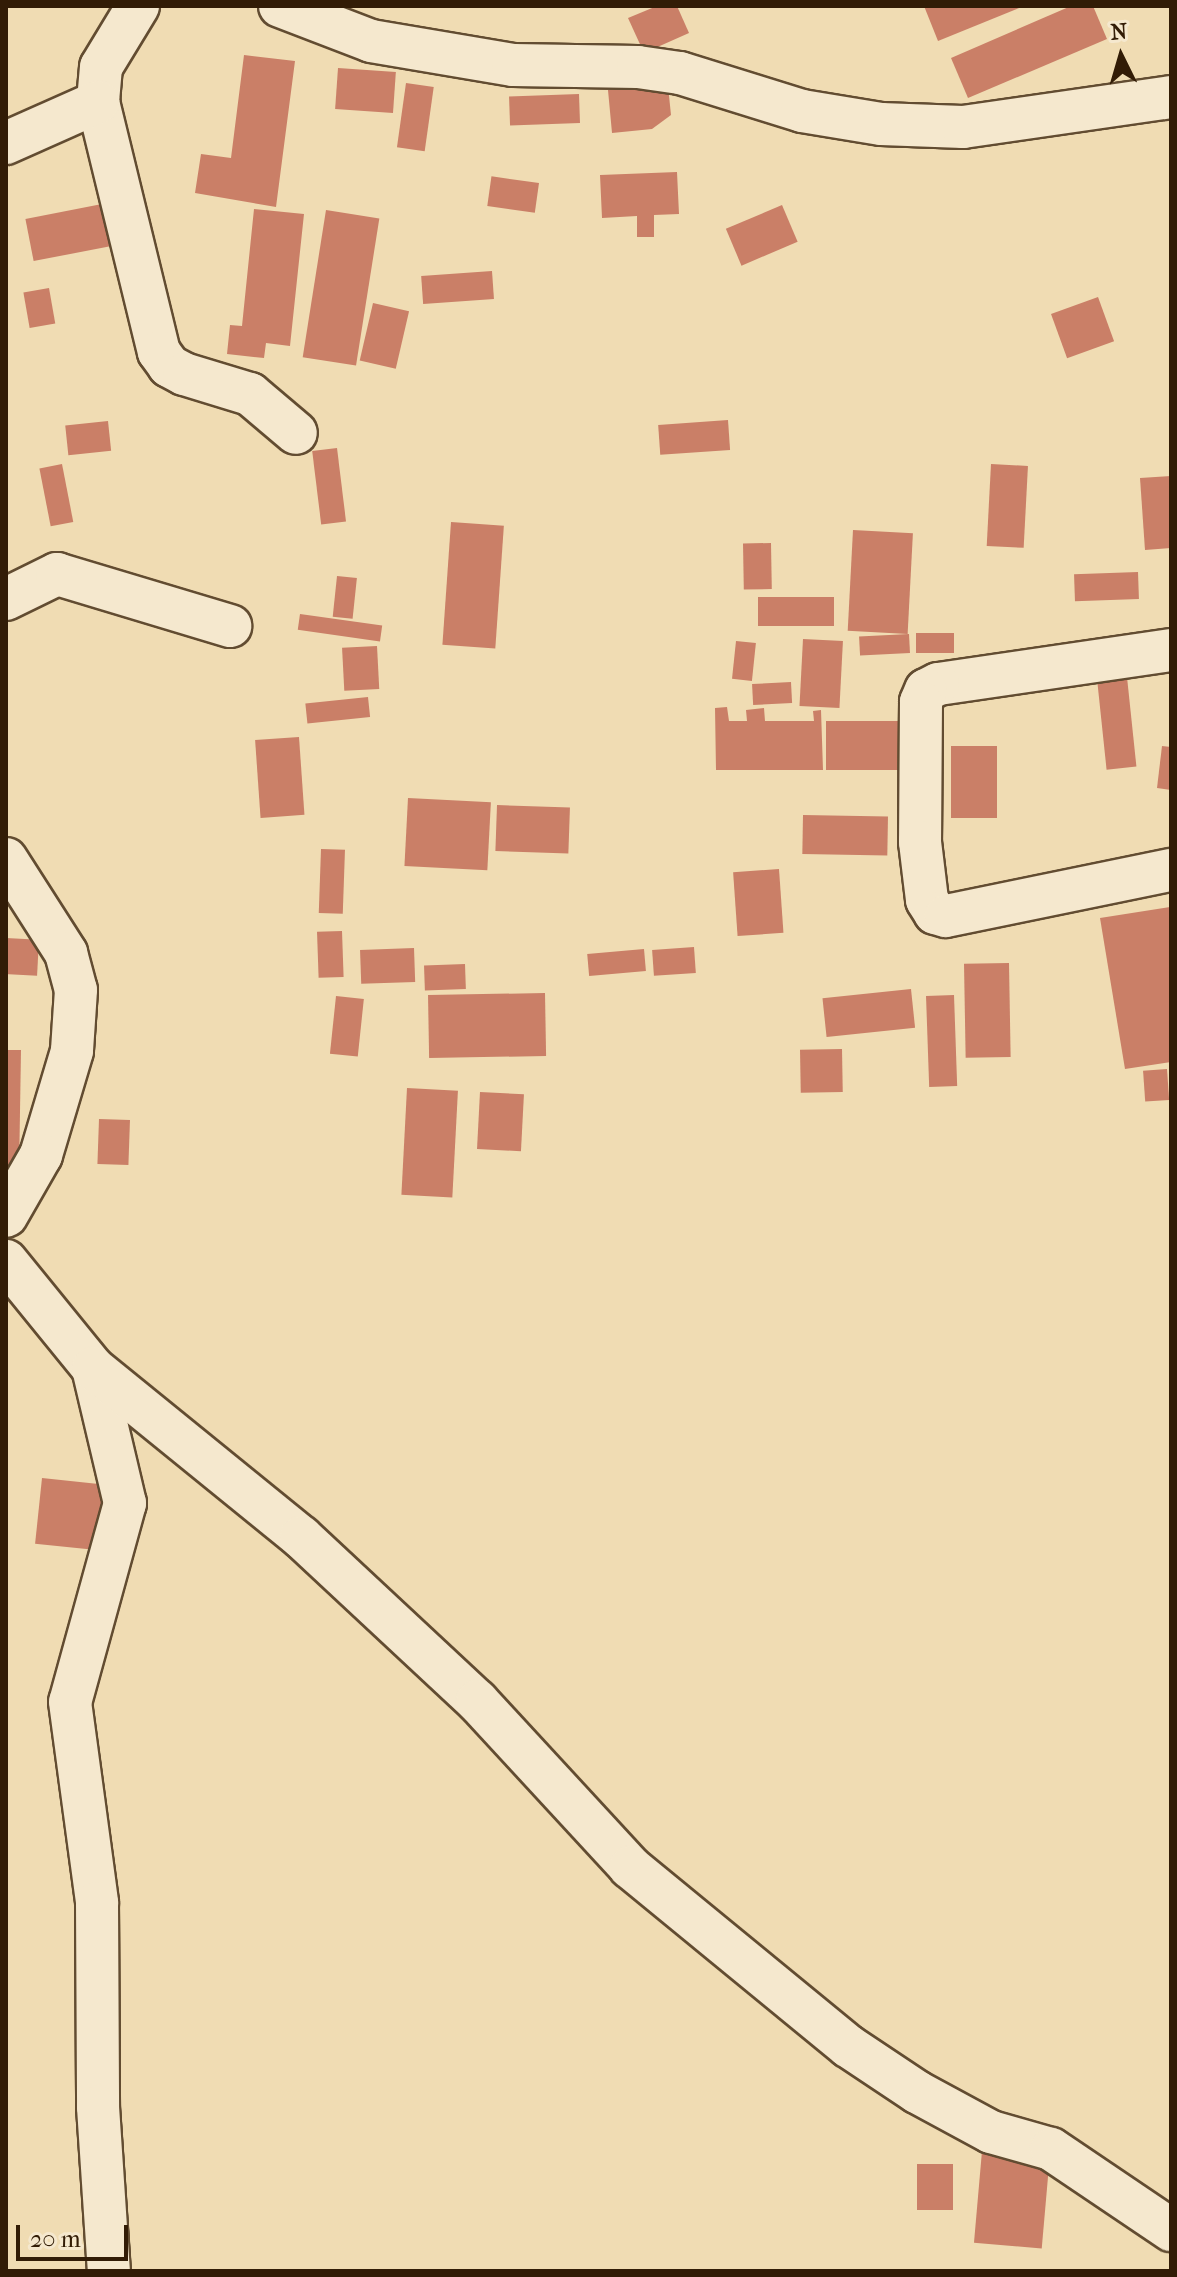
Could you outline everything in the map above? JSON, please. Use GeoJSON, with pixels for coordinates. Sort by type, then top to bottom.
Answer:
{"type":"FeatureCollection","features":[{"type":"Feature","properties":{"kind":"street"},"geometry":{"type":"LineString","coordinates":[[138,6],[101,67],[98,102],[159,352],[169,366],[184,374],[250,394],[296,433]]}},
{"type":"Feature","properties":{"kind":"street"},"geometry":{"type":"LineString","coordinates":[[280,6],[371,41],[513,65],[638,67],[680,73],[802,111],[881,124],[963,127],[1171,97]]}},
{"type":"Feature","properties":{"kind":"street"},"geometry":{"type":"LineString","coordinates":[[6,143],[98,102]]}},
{"type":"Feature","properties":{"kind":"street"},"geometry":{"type":"LineString","coordinates":[[6,599],[57,574],[230,626]]}},
{"type":"Feature","properties":{"kind":"street"},"geometry":{"type":"LineString","coordinates":[[1171,650],[938,684],[926,690],[921,702],[920,842],[927,900],[935,913],[946,916],[1171,870]]}},
{"type":"Feature","properties":{"kind":"street"},"geometry":{"type":"LineString","coordinates":[[6,859],[66,953],[76,990],[72,1051],[41,1155],[6,1216]]}},
{"type":"Feature","properties":{"kind":"street"},"geometry":{"type":"LineString","coordinates":[[6,1261],[93,1368],[341,1573],[477,1701],[630,1867],[848,2046],[917,2092],[991,2132],[1051,2149],[1171,2230]]}},
{"type":"Feature","properties":{"kind":"street"},"geometry":{"type":"LineString","coordinates":[[93,1368],[125,1503],[70,1702],[97,1903],[98,2107],[109,2271]]}},
{"type":"Feature","properties":{"kind":"building"},"geometry":{"type":"Polygon","coordinates":[[[657,6],[677,6],[689,33],[644,53],[628,18],[657,6]]]}},
{"type":"Feature","properties":{"kind":"building"},"geometry":{"type":"Polygon","coordinates":[[[924,6],[1024,6],[938,41],[924,6]]]}},
{"type":"Feature","properties":{"kind":"building"},"geometry":{"type":"Polygon","coordinates":[[[1071,6],[1093,6],[1107,39],[968,98],[951,58],[1071,6]]]}},
{"type":"Feature","properties":{"kind":"building"},"geometry":{"type":"Polygon","coordinates":[[[244,55],[295,61],[276,207],[195,193],[201,154],[231,158],[244,55]]]}},
{"type":"Feature","properties":{"kind":"building"},"geometry":{"type":"Polygon","coordinates":[[[338,68],[396,72],[393,113],[335,109],[338,68]]]}},
{"type":"Feature","properties":{"kind":"building"},"geometry":{"type":"Polygon","coordinates":[[[406,83],[434,87],[425,151],[397,147],[406,83]]]}},
{"type":"Feature","properties":{"kind":"building"},"geometry":{"type":"Polygon","coordinates":[[[668,86],[671,115],[652,129],[612,133],[608,90],[668,86]]]}},
{"type":"Feature","properties":{"kind":"building"},"geometry":{"type":"Polygon","coordinates":[[[579,94],[580,123],[510,125],[509,96],[579,94]]]}},
{"type":"Feature","properties":{"kind":"building"},"geometry":{"type":"Polygon","coordinates":[[[677,172],[679,214],[654,215],[654,237],[637,237],[637,216],[602,218],[600,175],[677,172]]]}},
{"type":"Feature","properties":{"kind":"building"},"geometry":{"type":"Polygon","coordinates":[[[491,176],[539,183],[535,213],[487,206],[491,176]]]}},
{"type":"Feature","properties":{"kind":"building"},"geometry":{"type":"Polygon","coordinates":[[[102,204],[110,246],[34,261],[25,219],[102,204]]]}},
{"type":"Feature","properties":{"kind":"building"},"geometry":{"type":"Polygon","coordinates":[[[782,205],[798,242],[741,266],[726,229],[782,205]]]}},
{"type":"Feature","properties":{"kind":"building"},"geometry":{"type":"Polygon","coordinates":[[[254,209],[304,214],[290,346],[266,343],[264,358],[227,354],[230,325],[242,326],[254,209]]]}},
{"type":"Feature","properties":{"kind":"building"},"geometry":{"type":"Polygon","coordinates":[[[326,210],[379,218],[356,366],[303,357],[326,210]]]}},
{"type":"Feature","properties":{"kind":"building"},"geometry":{"type":"Polygon","coordinates":[[[492,271],[494,299],[423,304],[421,276],[492,271]]]}},
{"type":"Feature","properties":{"kind":"building"},"geometry":{"type":"Polygon","coordinates":[[[49,288],[55,323],[30,328],[23,293],[49,288]]]}},
{"type":"Feature","properties":{"kind":"building"},"geometry":{"type":"Polygon","coordinates":[[[1098,297],[1114,341],[1067,358],[1051,314],[1098,297]]]}},
{"type":"Feature","properties":{"kind":"building"},"geometry":{"type":"Polygon","coordinates":[[[373,303],[409,311],[396,369],[360,360],[373,303]]]}},
{"type":"Feature","properties":{"kind":"building"},"geometry":{"type":"Polygon","coordinates":[[[728,420],[730,450],[660,455],[658,425],[728,420]]]}},
{"type":"Feature","properties":{"kind":"building"},"geometry":{"type":"Polygon","coordinates":[[[108,421],[111,451],[68,455],[65,425],[108,421]]]}},
{"type":"Feature","properties":{"kind":"building"},"geometry":{"type":"Polygon","coordinates":[[[337,448],[346,521],[321,524],[312,451],[337,448]]]}},
{"type":"Feature","properties":{"kind":"building"},"geometry":{"type":"Polygon","coordinates":[[[62,464],[73,522],[51,526],[39,468],[62,464]]]}},
{"type":"Feature","properties":{"kind":"building"},"geometry":{"type":"Polygon","coordinates":[[[991,464],[1028,466],[1024,548],[987,546],[991,464]]]}},
{"type":"Feature","properties":{"kind":"building"},"geometry":{"type":"Polygon","coordinates":[[[1171,476],[1171,548],[1145,550],[1140,478],[1171,476]]]}},
{"type":"Feature","properties":{"kind":"building"},"geometry":{"type":"Polygon","coordinates":[[[451,522],[504,526],[495,648],[442,645],[451,522]]]}},
{"type":"Feature","properties":{"kind":"building"},"geometry":{"type":"Polygon","coordinates":[[[853,530],[913,533],[908,634],[848,631],[853,530]]]}},
{"type":"Feature","properties":{"kind":"building"},"geometry":{"type":"Polygon","coordinates":[[[743,543],[771,543],[772,589],[744,589],[743,543]]]}},
{"type":"Feature","properties":{"kind":"building"},"geometry":{"type":"Polygon","coordinates":[[[1138,572],[1139,599],[1075,601],[1074,574],[1138,572]]]}},
{"type":"Feature","properties":{"kind":"building"},"geometry":{"type":"Polygon","coordinates":[[[337,576],[357,578],[353,619],[333,617],[337,576]]]}},
{"type":"Feature","properties":{"kind":"building"},"geometry":{"type":"Polygon","coordinates":[[[758,597],[834,597],[834,626],[758,626],[758,597]]]}},
{"type":"Feature","properties":{"kind":"building"},"geometry":{"type":"Polygon","coordinates":[[[300,614],[382,626],[380,641],[298,630],[300,614]]]}},
{"type":"Feature","properties":{"kind":"building"},"geometry":{"type":"Polygon","coordinates":[[[916,633],[954,633],[954,653],[916,653],[916,633]]]}},
{"type":"Feature","properties":{"kind":"building"},"geometry":{"type":"Polygon","coordinates":[[[909,634],[910,653],[860,656],[859,637],[909,634]]]}},
{"type":"Feature","properties":{"kind":"building"},"geometry":{"type":"Polygon","coordinates":[[[803,639],[843,641],[839,708],[799,706],[803,639]]]}},
{"type":"Feature","properties":{"kind":"building"},"geometry":{"type":"Polygon","coordinates":[[[736,641],[756,643],[752,681],[732,679],[736,641]]]}},
{"type":"Feature","properties":{"kind":"building"},"geometry":{"type":"Polygon","coordinates":[[[377,646],[379,689],[344,691],[342,648],[377,646]]]}},
{"type":"Feature","properties":{"kind":"building"},"geometry":{"type":"Polygon","coordinates":[[[1127,677],[1136,767],[1107,770],[1097,680],[1127,677]]]}},
{"type":"Feature","properties":{"kind":"building"},"geometry":{"type":"Polygon","coordinates":[[[791,682],[792,703],[753,705],[752,684],[791,682]]]}},
{"type":"Feature","properties":{"kind":"building"},"geometry":{"type":"Polygon","coordinates":[[[368,697],[370,717],[307,723],[305,704],[368,697]]]}},
{"type":"Feature","properties":{"kind":"building"},"geometry":{"type":"Polygon","coordinates":[[[727,707],[729,721],[747,721],[746,710],[764,708],[765,721],[814,721],[813,711],[821,710],[823,770],[716,770],[715,708],[727,707]]]}},
{"type":"Feature","properties":{"kind":"building"},"geometry":{"type":"Polygon","coordinates":[[[826,721],[917,721],[917,770],[826,770],[826,721]]]}},
{"type":"Feature","properties":{"kind":"building"},"geometry":{"type":"Polygon","coordinates":[[[299,737],[304,815],[261,818],[255,740],[299,737]]]}},
{"type":"Feature","properties":{"kind":"building"},"geometry":{"type":"Polygon","coordinates":[[[951,746],[997,746],[997,818],[951,818],[951,746]]]}},
{"type":"Feature","properties":{"kind":"building"},"geometry":{"type":"Polygon","coordinates":[[[1162,746],[1171,747],[1171,790],[1157,788],[1162,746]]]}},
{"type":"Feature","properties":{"kind":"building"},"geometry":{"type":"Polygon","coordinates":[[[408,798],[491,802],[487,870],[404,866],[408,798]]]}},
{"type":"Feature","properties":{"kind":"building"},"geometry":{"type":"Polygon","coordinates":[[[497,805],[570,808],[568,854],[495,851],[497,805]]]}},
{"type":"Feature","properties":{"kind":"building"},"geometry":{"type":"Polygon","coordinates":[[[803,815],[888,816],[887,855],[802,854],[803,815]]]}},
{"type":"Feature","properties":{"kind":"building"},"geometry":{"type":"Polygon","coordinates":[[[321,849],[345,850],[343,914],[319,913],[321,849]]]}},
{"type":"Feature","properties":{"kind":"building"},"geometry":{"type":"Polygon","coordinates":[[[779,869],[783,933],[738,936],[733,872],[779,869]]]}},
{"type":"Feature","properties":{"kind":"building"},"geometry":{"type":"Polygon","coordinates":[[[1170,907],[1171,1062],[1125,1069],[1100,918],[1170,907]]]}},
{"type":"Feature","properties":{"kind":"building"},"geometry":{"type":"Polygon","coordinates":[[[342,931],[344,977],[319,978],[317,932],[342,931]]]}},
{"type":"Feature","properties":{"kind":"building"},"geometry":{"type":"Polygon","coordinates":[[[6,938],[39,940],[37,976],[6,974],[6,938]]]}},
{"type":"Feature","properties":{"kind":"building"},"geometry":{"type":"Polygon","coordinates":[[[694,947],[696,973],[654,976],[652,950],[694,947]]]}},
{"type":"Feature","properties":{"kind":"building"},"geometry":{"type":"Polygon","coordinates":[[[414,948],[415,982],[361,984],[360,950],[414,948]]]}},
{"type":"Feature","properties":{"kind":"building"},"geometry":{"type":"Polygon","coordinates":[[[644,949],[646,971],[589,976],[587,954],[644,949]]]}},
{"type":"Feature","properties":{"kind":"building"},"geometry":{"type":"Polygon","coordinates":[[[1009,963],[1011,1057],[966,1058],[964,964],[1009,963]]]}},
{"type":"Feature","properties":{"kind":"building"},"geometry":{"type":"Polygon","coordinates":[[[465,964],[466,989],[425,990],[424,965],[465,964]]]}},
{"type":"Feature","properties":{"kind":"building"},"geometry":{"type":"Polygon","coordinates":[[[911,989],[915,1028],[827,1037],[822,998],[911,989]]]}},
{"type":"Feature","properties":{"kind":"building"},"geometry":{"type":"Polygon","coordinates":[[[545,993],[546,1056],[429,1058],[428,995],[545,993]]]}},
{"type":"Feature","properties":{"kind":"building"},"geometry":{"type":"Polygon","coordinates":[[[954,995],[957,1086],[929,1087],[926,996],[954,995]]]}},
{"type":"Feature","properties":{"kind":"building"},"geometry":{"type":"Polygon","coordinates":[[[336,996],[364,999],[358,1057],[330,1054],[336,996]]]}},
{"type":"Feature","properties":{"kind":"building"},"geometry":{"type":"Polygon","coordinates":[[[842,1049],[843,1092],[801,1093],[800,1050],[842,1049]]]}},
{"type":"Feature","properties":{"kind":"building"},"geometry":{"type":"Polygon","coordinates":[[[6,1050],[21,1050],[19,1173],[6,1172],[6,1050]]]}},
{"type":"Feature","properties":{"kind":"building"},"geometry":{"type":"Polygon","coordinates":[[[1167,1069],[1169,1100],[1145,1102],[1143,1071],[1167,1069]]]}},
{"type":"Feature","properties":{"kind":"building"},"geometry":{"type":"Polygon","coordinates":[[[407,1088],[458,1091],[452,1198],[401,1195],[407,1088]]]}},
{"type":"Feature","properties":{"kind":"building"},"geometry":{"type":"Polygon","coordinates":[[[480,1092],[524,1094],[521,1151],[477,1149],[480,1092]]]}},
{"type":"Feature","properties":{"kind":"building"},"geometry":{"type":"Polygon","coordinates":[[[99,1119],[130,1120],[128,1165],[97,1164],[99,1119]]]}},
{"type":"Feature","properties":{"kind":"building"},"geometry":{"type":"Polygon","coordinates":[[[42,1478],[106,1485],[99,1550],[35,1544],[42,1478]]]}},
{"type":"Feature","properties":{"kind":"building"},"geometry":{"type":"Polygon","coordinates":[[[982,2151],[1050,2157],[1042,2249],[974,2243],[982,2151]]]}},
{"type":"Feature","properties":{"kind":"building"},"geometry":{"type":"Polygon","coordinates":[[[917,2164],[953,2164],[953,2210],[917,2210],[917,2164]]]}}]}
